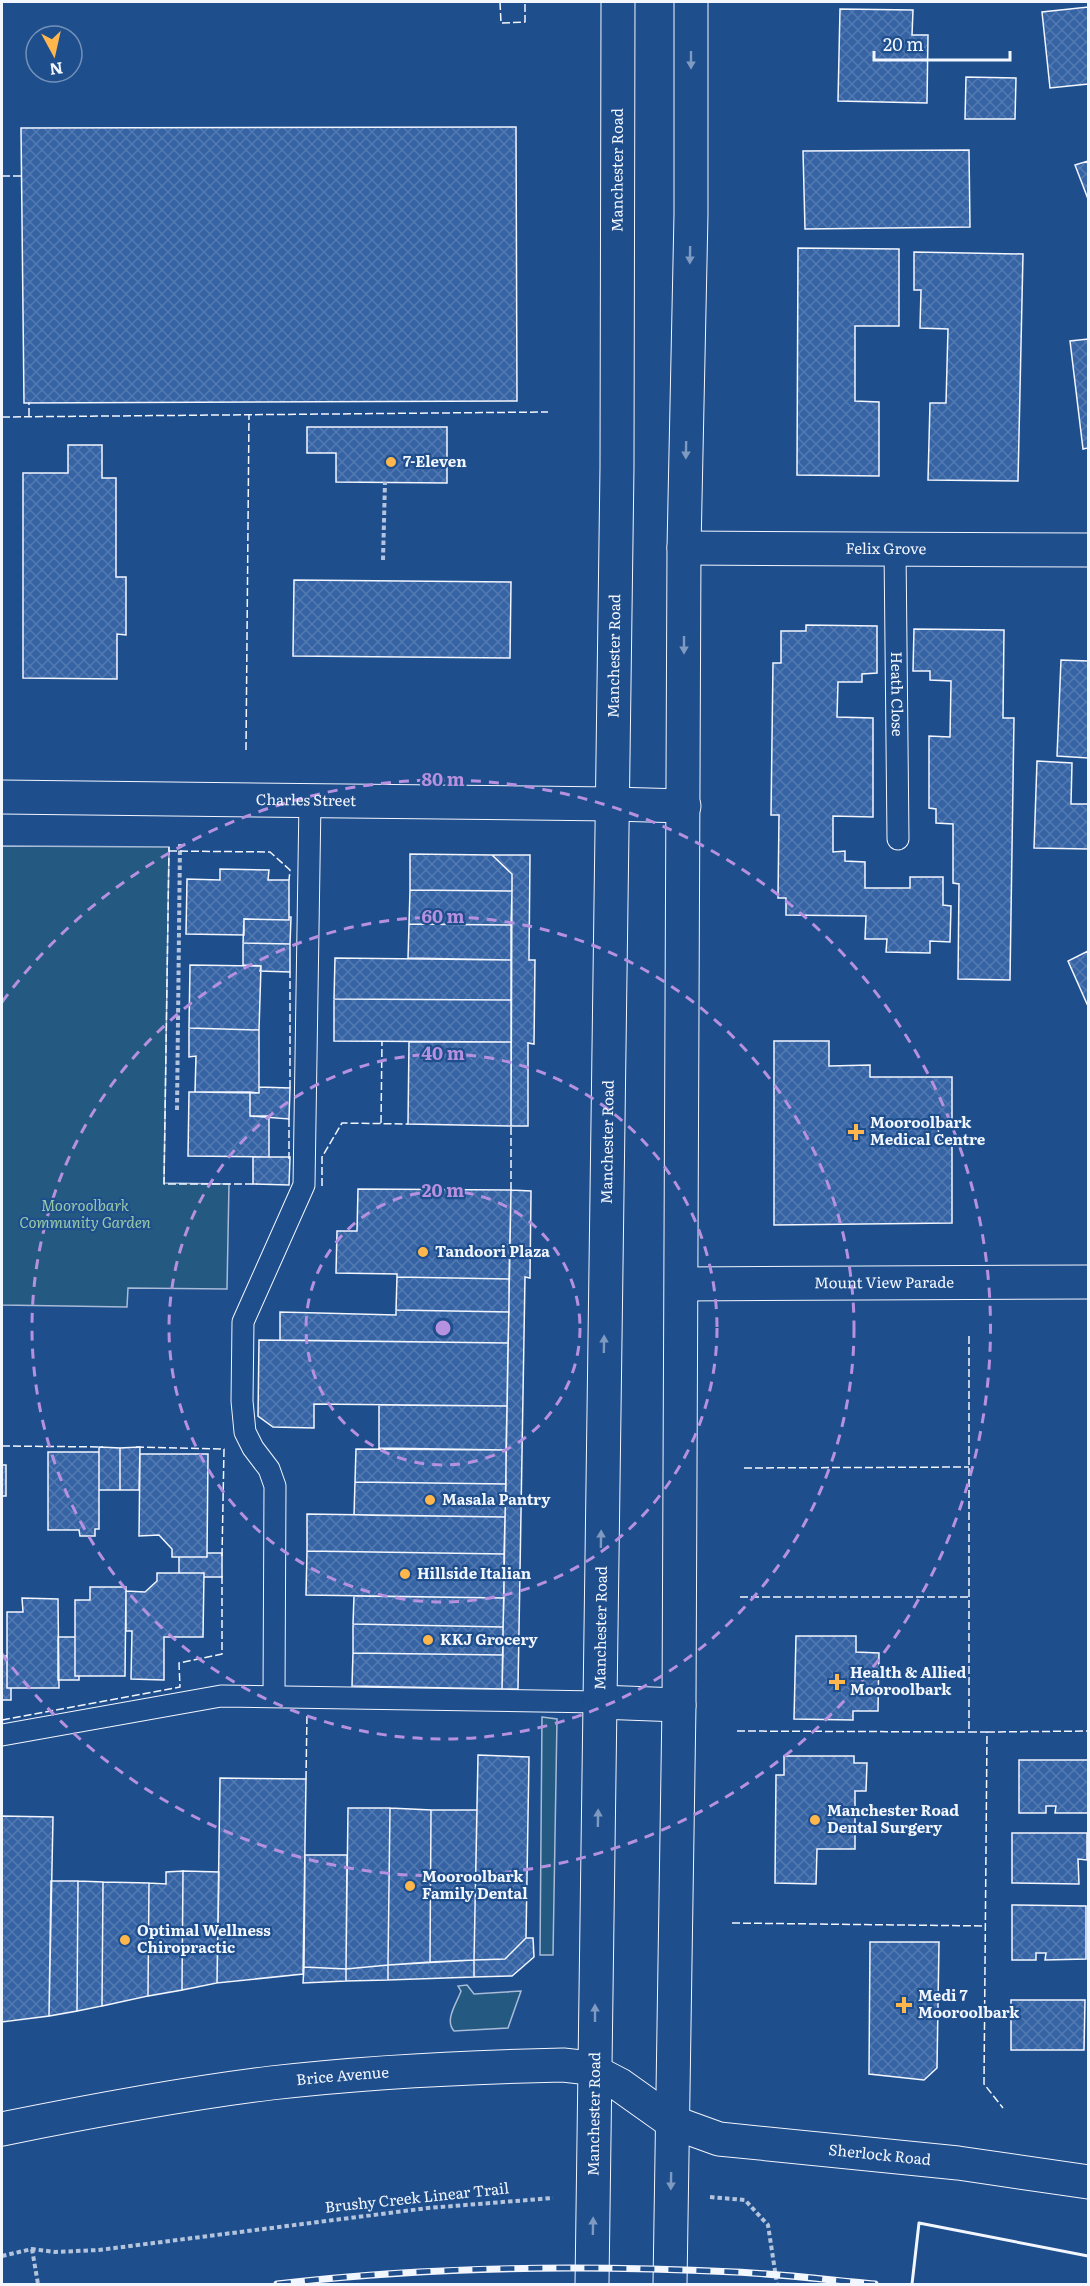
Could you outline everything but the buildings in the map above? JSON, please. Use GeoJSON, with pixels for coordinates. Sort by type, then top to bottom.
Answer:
{"type":"FeatureCollection","features":[{"type":"Feature","properties":{"kind":"main road","name":"Manchester Road"},"geometry":{"type":"LineString","coordinates":[[592,2284],[617,467],[618,2]]}},
{"type":"Feature","properties":{"kind":"main road"},"geometry":{"type":"LineString","coordinates":[[670,2284],[679,1705],[684,548],[691,202],[691,2]]}},
{"type":"Feature","properties":{"kind":"main road","name":"Felix Grove"},"geometry":{"type":"LineString","coordinates":[[684,548],[1089,550]]}},
{"type":"Feature","properties":{"kind":"main road","name":"Charles Street"},"geometry":{"type":"LineString","coordinates":[[2,797],[684,806]]}},
{"type":"Feature","properties":{"kind":"main road","name":"Mount View Parade"},"geometry":{"type":"LineString","coordinates":[[682,1284],[1089,1282]]}},
{"type":"Feature","properties":{"kind":"main road"},"geometry":{"type":"LineString","coordinates":[[599,1702],[679,1705]]}},
{"type":"Feature","properties":{"kind":"main road","name":"Brice Avenue"},"geometry":{"type":"LineString","coordinates":[[2,2129],[86,2112],[272,2083],[549,2065],[573,2065],[595,2072],[620,2085],[672,2122]]}},
{"type":"Feature","properties":{"kind":"main road","name":"Sherlock Road"},"geometry":{"type":"LineString","coordinates":[[672,2122],[707,2136],[736,2142],[767,2143],[957,2163],[1089,2182]]}},
{"type":"Feature","properties":{"kind":"lane","name":"Heath Close"},"geometry":{"type":"LineString","coordinates":[[895,548],[898,839]]}},
{"type":"Feature","properties":{"kind":"lane"},"geometry":{"type":"LineString","coordinates":[[274,1696],[275,1486],[269,1469],[252,1448],[245,1432],[242,1401],[243,1322],[304,1185],[310,801]]}},
{"type":"Feature","properties":{"kind":"lane"},"geometry":{"type":"LineString","coordinates":[[2,1735],[221,1696],[599,1702]]}},
{"type":"Feature","properties":{"kind":"path"},"geometry":{"type":"LineString","coordinates":[[383,560],[385,482]]}},
{"type":"Feature","properties":{"kind":"path"},"geometry":{"type":"LineString","coordinates":[[177,1110],[180,844]]}},
{"type":"Feature","properties":{"kind":"path","name":"Brushy Creek Linear Trail"},"geometry":{"type":"LineString","coordinates":[[2,2256],[32,2249],[55,2252],[99,2250],[428,2208],[526,2199],[593,2197]]}},
{"type":"Feature","properties":{"kind":"path"},"geometry":{"type":"LineString","coordinates":[[671,2197],[745,2200],[768,2225],[777,2284]]}},
{"type":"Feature","properties":{"kind":"path"},"geometry":{"type":"LineString","coordinates":[[32,2249],[38,2284]]}},
{"type":"Feature","properties":{"kind":"green space","name":"Mooroolbark Community Garden"},"geometry":{"type":"Polygon","coordinates":[[[2,846],[169,847],[164,1183],[229,1184],[227,1289],[128,1288],[127,1307],[2,1305],[2,846]]]}},
{"type":"Feature","properties":{"kind":"green space"},"geometry":{"type":"Polygon","coordinates":[[[542,1717],[557,1719],[553,1955],[540,1955],[542,1717]]]}},
{"type":"Feature","properties":{"kind":"green space"},"geometry":{"type":"Polygon","coordinates":[[[467,1985],[474,1994],[521,1991],[508,2028],[454,2031],[450,2022],[461,1991],[458,1986],[467,1985]]]}},
{"type":"Feature","properties":{"kind":"railway"},"geometry":{"type":"LineString","coordinates":[[277,2284],[449,2270],[563,2268],[735,2272],[875,2284]]}},
{"type":"Feature","properties":{"kind":"fence"},"geometry":{"type":"LineString","coordinates":[[500,2],[501,23],[525,22],[525,2]]}},
{"type":"Feature","properties":{"kind":"fence"},"geometry":{"type":"LineString","coordinates":[[2,176],[21,176]]}},
{"type":"Feature","properties":{"kind":"fence"},"geometry":{"type":"LineString","coordinates":[[29,403],[29,416]]}},
{"type":"Feature","properties":{"kind":"fence"},"geometry":{"type":"LineString","coordinates":[[2,417],[548,412]]}},
{"type":"Feature","properties":{"kind":"fence"},"geometry":{"type":"LineString","coordinates":[[246,750],[249,415]]}},
{"type":"Feature","properties":{"kind":"fence"},"geometry":{"type":"LineString","coordinates":[[169,847],[164,1184],[257,1184]]}},
{"type":"Feature","properties":{"kind":"fence"},"geometry":{"type":"LineString","coordinates":[[169,851],[270,852],[290,870],[289,880]]}},
{"type":"Feature","properties":{"kind":"fence"},"geometry":{"type":"LineString","coordinates":[[290,972],[290,1088]]}},
{"type":"Feature","properties":{"kind":"fence"},"geometry":{"type":"LineString","coordinates":[[381,1123],[382,1041]]}},
{"type":"Feature","properties":{"kind":"fence"},"geometry":{"type":"LineString","coordinates":[[289,1119],[289,1159]]}},
{"type":"Feature","properties":{"kind":"fence"},"geometry":{"type":"LineString","coordinates":[[322,1186],[322,1157],[342,1123],[408,1124]]}},
{"type":"Feature","properties":{"kind":"fence"},"geometry":{"type":"LineString","coordinates":[[511,1126],[511,1190]]}},
{"type":"Feature","properties":{"kind":"fence"},"geometry":{"type":"LineString","coordinates":[[969,1336],[969,1732],[987,1732],[984,2084],[1003,2108]]}},
{"type":"Feature","properties":{"kind":"fence"},"geometry":{"type":"LineString","coordinates":[[2,1446],[103,1447]]}},
{"type":"Feature","properties":{"kind":"fence"},"geometry":{"type":"LineString","coordinates":[[136,1447],[224,1449],[222,1556]]}},
{"type":"Feature","properties":{"kind":"fence"},"geometry":{"type":"LineString","coordinates":[[744,1468],[969,1467]]}},
{"type":"Feature","properties":{"kind":"fence"},"geometry":{"type":"LineString","coordinates":[[2,1720],[180,1687],[179,1663],[222,1654],[222,1574]]}},
{"type":"Feature","properties":{"kind":"fence"},"geometry":{"type":"LineString","coordinates":[[740,1597],[968,1597]]}},
{"type":"Feature","properties":{"kind":"fence"},"geometry":{"type":"LineString","coordinates":[[306,1779],[307,1713]]}},
{"type":"Feature","properties":{"kind":"fence"},"geometry":{"type":"LineString","coordinates":[[737,1731],[969,1732]]}},
{"type":"Feature","properties":{"kind":"fence"},"geometry":{"type":"LineString","coordinates":[[987,1732],[1088,1731]]}},
{"type":"Feature","properties":{"kind":"fence"},"geometry":{"type":"LineString","coordinates":[[732,1923],[986,1926]]}},
{"type":"Feature","properties":{"kind":"wall"},"geometry":{"type":"LineString","coordinates":[[912,2284],[919,2223],[1088,2256]]}},
{"type":"Feature","properties":{"kind":"place","name":"7-Eleven"},"geometry":{"type":"Point","coordinates":[391,462]}},
{"type":"Feature","properties":{"kind":"place","name":"Mooroolbark Medical Centre"},"geometry":{"type":"Point","coordinates":[856,1132]}},
{"type":"Feature","properties":{"kind":"place","name":"Tandoori Plaza"},"geometry":{"type":"Point","coordinates":[423,1252]}},
{"type":"Feature","properties":{"kind":"place","name":"Masala Pantry"},"geometry":{"type":"Point","coordinates":[430,1500]}},
{"type":"Feature","properties":{"kind":"place","name":"Hillside Italian"},"geometry":{"type":"Point","coordinates":[405,1574]}},
{"type":"Feature","properties":{"kind":"place","name":"KKJ Grocery"},"geometry":{"type":"Point","coordinates":[428,1640]}},
{"type":"Feature","properties":{"kind":"place","name":"Health & Allied Mooroolbark"},"geometry":{"type":"Point","coordinates":[837,1682]}},
{"type":"Feature","properties":{"kind":"place","name":"Manchester Road Dental Surgery"},"geometry":{"type":"Point","coordinates":[815,1820]}},
{"type":"Feature","properties":{"kind":"place","name":"Mooroolbark Family Dental"},"geometry":{"type":"Point","coordinates":[410,1886]}},
{"type":"Feature","properties":{"kind":"place","name":"Optimal Wellness Chiropractic"},"geometry":{"type":"Point","coordinates":[125,1940]}},
{"type":"Feature","properties":{"kind":"place","name":"Medi 7 Mooroolbark"},"geometry":{"type":"Point","coordinates":[904,2005]}}]}
